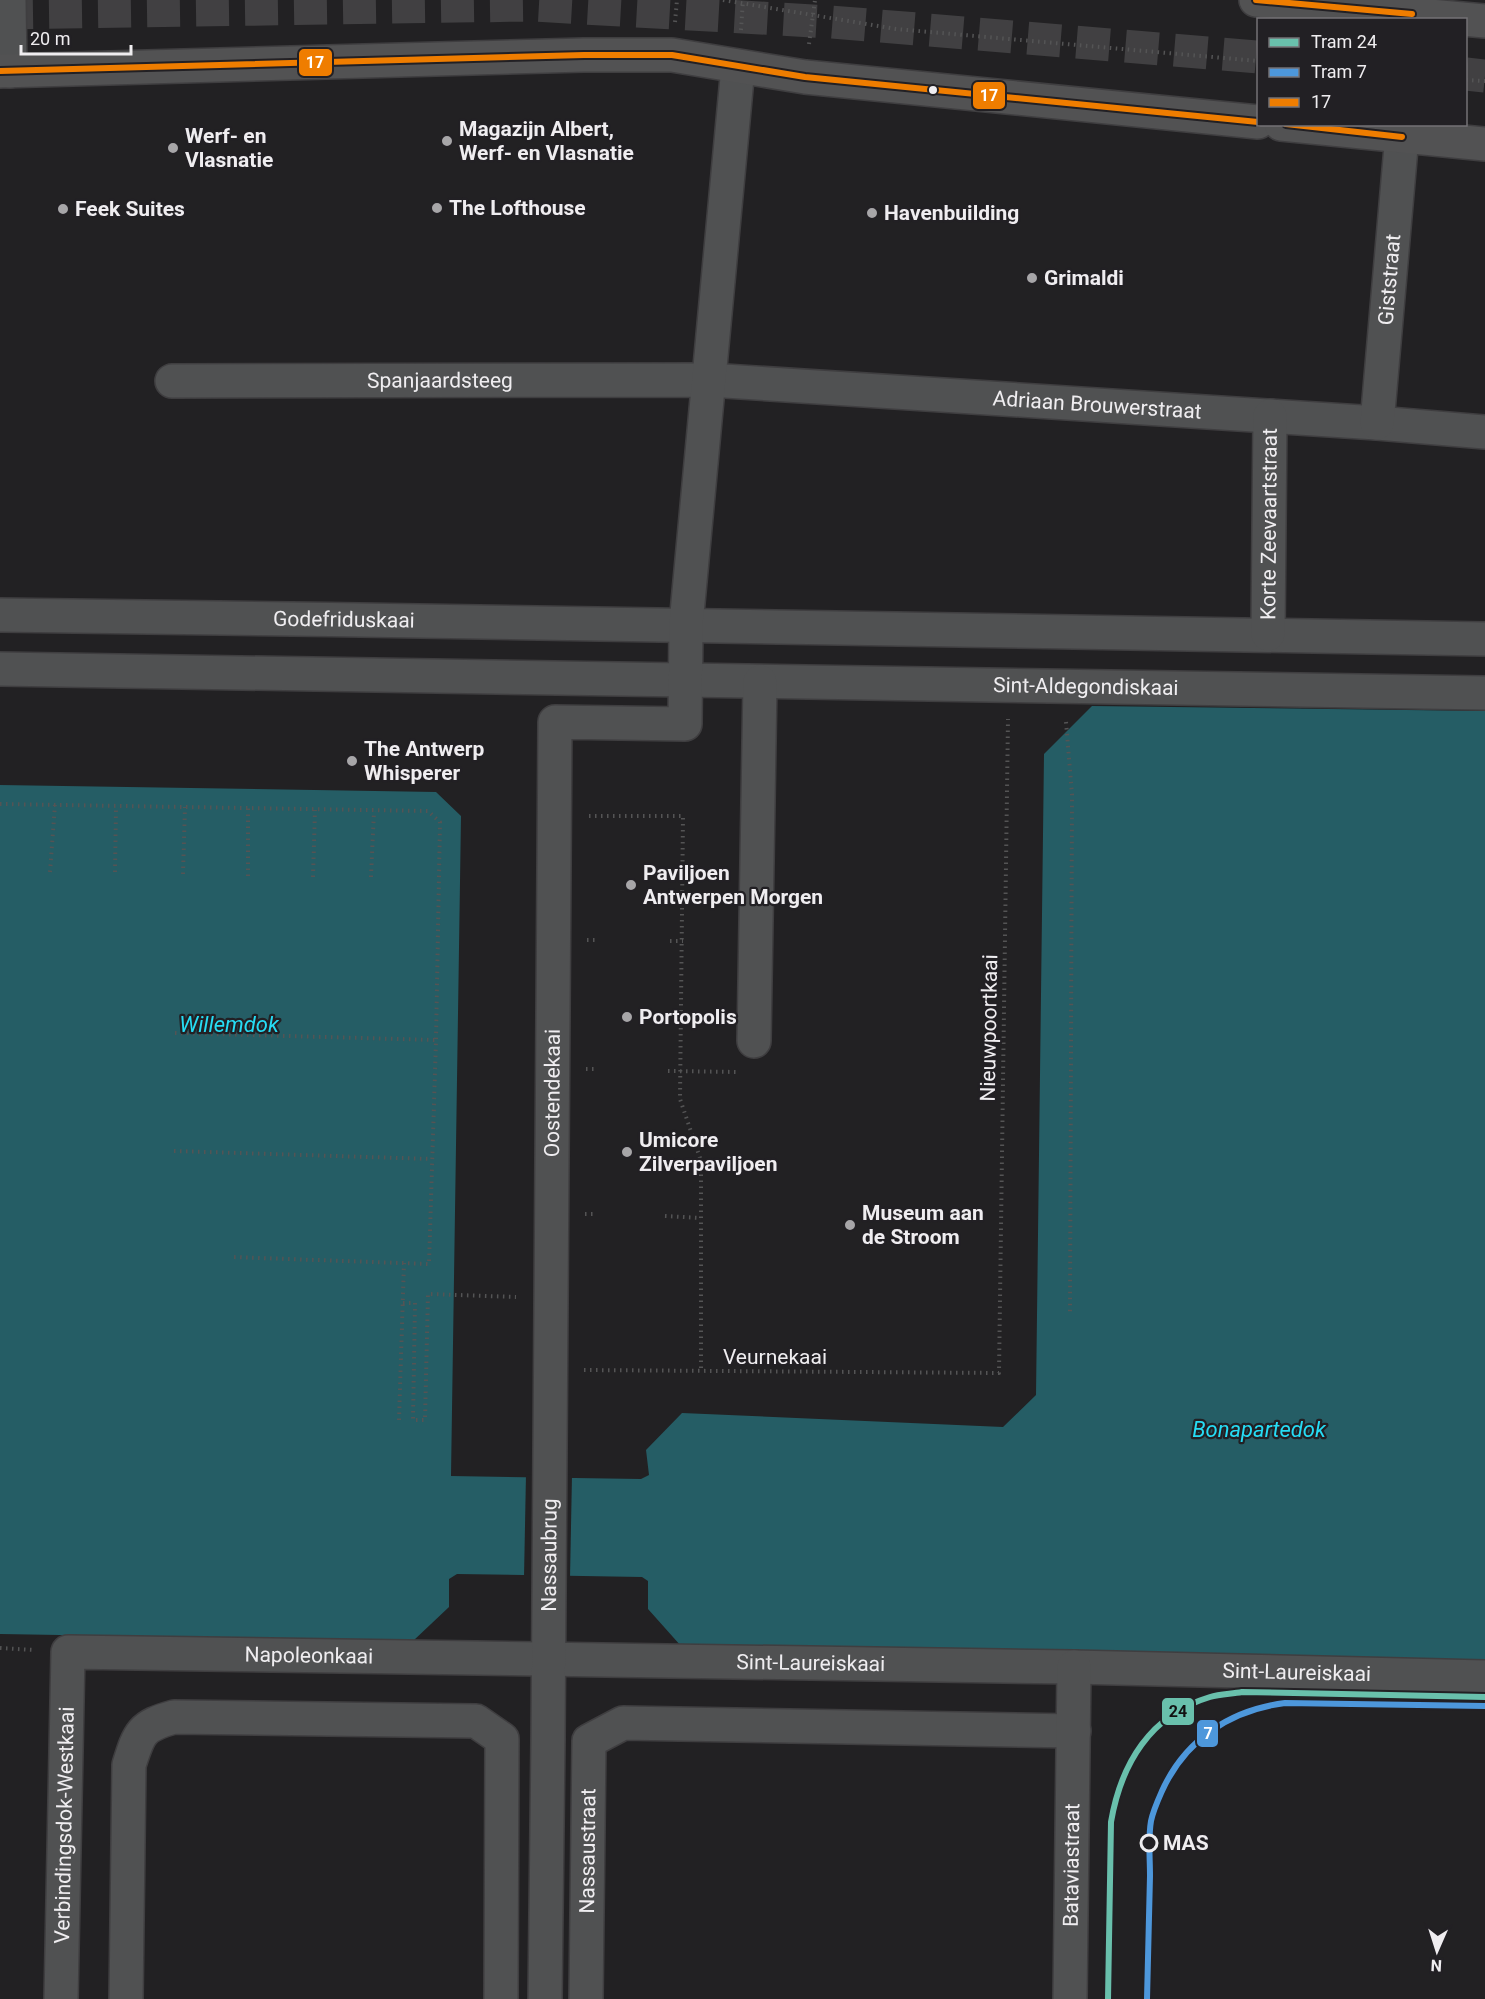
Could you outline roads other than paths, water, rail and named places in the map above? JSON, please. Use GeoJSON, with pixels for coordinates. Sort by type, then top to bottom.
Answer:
{"type":"FeatureCollection","features":[{"type":"Feature","properties":{"kind":"street"},"geometry":{"type":"LineString","coordinates":[[9,0],[5,71],[584,55],[672,55],[805,77],[1257,122]]}},
{"type":"Feature","properties":{"kind":"street"},"geometry":{"type":"LineString","coordinates":[[1256,0],[1430,18]]}},
{"type":"Feature","properties":{"kind":"street"},"geometry":{"type":"LineString","coordinates":[[1467,20],[1485,21]]}},
{"type":"Feature","properties":{"kind":"street"},"geometry":{"type":"LineString","coordinates":[[0,669],[686,680],[686,624],[738,67]]}},
{"type":"Feature","properties":{"kind":"street"},"geometry":{"type":"LineString","coordinates":[[1316,126],[1403,131],[1485,144]]}},
{"type":"Feature","properties":{"kind":"street","name":"Giststraat"},"geometry":{"type":"LineString","coordinates":[[1377,423],[1403,131]]}},
{"type":"Feature","properties":{"kind":"street","name":"Spanjaardsteeg"},"geometry":{"type":"LineString","coordinates":[[172,381],[709,380]]}},
{"type":"Feature","properties":{"kind":"street","name":"Adriaan Brouwerstraat"},"geometry":{"type":"LineString","coordinates":[[709,380],[1485,432]]}},
{"type":"Feature","properties":{"kind":"street","name":"Korte Zeevaartstraat"},"geometry":{"type":"LineString","coordinates":[[1268,634],[1270,416]]}},
{"type":"Feature","properties":{"kind":"street","name":"Godefriduskaai"},"geometry":{"type":"LineString","coordinates":[[0,615],[686,624]]}},
{"type":"Feature","properties":{"kind":"street"},"geometry":{"type":"LineString","coordinates":[[686,624],[1485,639]]}},
{"type":"Feature","properties":{"kind":"street","name":"Sint-Aldegondiskaai"},"geometry":{"type":"LineString","coordinates":[[686,680],[1485,693]]}},
{"type":"Feature","properties":{"kind":"street","name":"Oostendekaai"},"geometry":{"type":"LineString","coordinates":[[551,1370],[555,722],[685,724],[686,680]]}},
{"type":"Feature","properties":{"kind":"street"},"geometry":{"type":"LineString","coordinates":[[754,1041],[760,682]]}},
{"type":"Feature","properties":{"kind":"street","name":"Nassaubrug"},"geometry":{"type":"LineString","coordinates":[[548,1740],[551,1370]]}},
{"type":"Feature","properties":{"kind":"street","name":"Napoleonkaai"},"geometry":{"type":"LineString","coordinates":[[68,1652],[549,1660]]}},
{"type":"Feature","properties":{"kind":"street","name":"Verbindingsdok-Westkaai"},"geometry":{"type":"LineString","coordinates":[[62,1999],[68,1652]]}},
{"type":"Feature","properties":{"kind":"street","name":"Sint-Laureiskaai"},"geometry":{"type":"LineString","coordinates":[[549,1660],[1074,1667],[1485,1677]]}},
{"type":"Feature","properties":{"kind":"street"},"geometry":{"type":"LineString","coordinates":[[1074,1667],[1074,1731]]}},
{"type":"Feature","properties":{"kind":"street"},"geometry":{"type":"LineString","coordinates":[[126,1999],[129,1765],[140,1734],[149,1726],[174,1717],[476,1721],[502,1739],[501,1999]]}},
{"type":"Feature","properties":{"kind":"street","name":"Nassaustraat"},"geometry":{"type":"LineString","coordinates":[[586,1999],[589,1742],[623,1723],[1074,1731]]}},
{"type":"Feature","properties":{"kind":"street","name":"Bataviastraat"},"geometry":{"type":"LineString","coordinates":[[1070,1999],[1074,1731]]}},
{"type":"Feature","properties":{"kind":"street","name":"Nassaustraat"},"geometry":{"type":"LineString","coordinates":[[545,1999],[548,1740]]}},
{"type":"Feature","properties":{"kind":"water"},"geometry":{"type":"Polygon","coordinates":[[[1092,706],[1485,711],[1485,1661],[681,1646],[648,1609],[648,1581],[642,1577],[457,1574],[449,1579],[449,1607],[413,1641],[0,1634],[0,785],[436,792],[461,816],[451,1476],[641,1479],[649,1475],[646,1450],[682,1413],[1003,1427],[1036,1395],[1044,754],[1092,706]]]}},
{"type":"Feature","properties":{"kind":"tunnel"},"geometry":{"type":"LineString","coordinates":[[0,13],[532,5],[831,22],[1257,57]]}},
{"type":"Feature","properties":{"kind":"tunnel"},"geometry":{"type":"LineString","coordinates":[[1467,74],[1485,76]]}},
{"type":"Feature","properties":{"kind":"tram line","name":"24"},"geometry":{"type":"LineString","coordinates":[[1108,1999],[1111,1822],[1122,1781],[1131,1762],[1155,1729],[1171,1716],[1189,1705],[1210,1697],[1242,1692],[1485,1697]]}},
{"type":"Feature","properties":{"kind":"tram line","name":"7"},"geometry":{"type":"LineString","coordinates":[[1147,1999],[1151,1821],[1154,1809],[1172,1773],[1197,1743],[1228,1720],[1265,1707],[1285,1703],[1485,1706]]}},
{"type":"Feature","properties":{"kind":"place","name":"Magazijn Albert, Werf- en Vlasnatie"},"geometry":{"type":"Point","coordinates":[447,141]}},
{"type":"Feature","properties":{"kind":"place","name":"Werf- en Vlasnatie"},"geometry":{"type":"Point","coordinates":[173,148]}},
{"type":"Feature","properties":{"kind":"place","name":"The Lofthouse"},"geometry":{"type":"Point","coordinates":[437,208]}},
{"type":"Feature","properties":{"kind":"place","name":"Feek Suites"},"geometry":{"type":"Point","coordinates":[63,209]}},
{"type":"Feature","properties":{"kind":"place","name":"Havenbuilding"},"geometry":{"type":"Point","coordinates":[872,213]}},
{"type":"Feature","properties":{"kind":"place","name":"Grimaldi"},"geometry":{"type":"Point","coordinates":[1032,278]}},
{"type":"Feature","properties":{"kind":"place","name":"The Antwerp Whisperer"},"geometry":{"type":"Point","coordinates":[352,761]}},
{"type":"Feature","properties":{"kind":"place","name":"Paviljoen Antwerpen Morgen"},"geometry":{"type":"Point","coordinates":[631,885]}},
{"type":"Feature","properties":{"kind":"place","name":"Portopolis"},"geometry":{"type":"Point","coordinates":[627,1017]}},
{"type":"Feature","properties":{"kind":"place","name":"Umicore Zilverpaviljoen"},"geometry":{"type":"Point","coordinates":[627,1152]}},
{"type":"Feature","properties":{"kind":"place","name":"Museum aan de Stroom"},"geometry":{"type":"Point","coordinates":[850,1225]}},
{"type":"Feature","properties":{"kind":"place","name":"MAS"},"geometry":{"type":"Point","coordinates":[1149,1843]}},
{"type":"Feature","properties":{"kind":"water label","name":"Willemdok"},"geometry":{"type":"Point","coordinates":[229,1024]}},
{"type":"Feature","properties":{"kind":"water label","name":"Bonapartedok"},"geometry":{"type":"Point","coordinates":[1259,1429]}}]}
